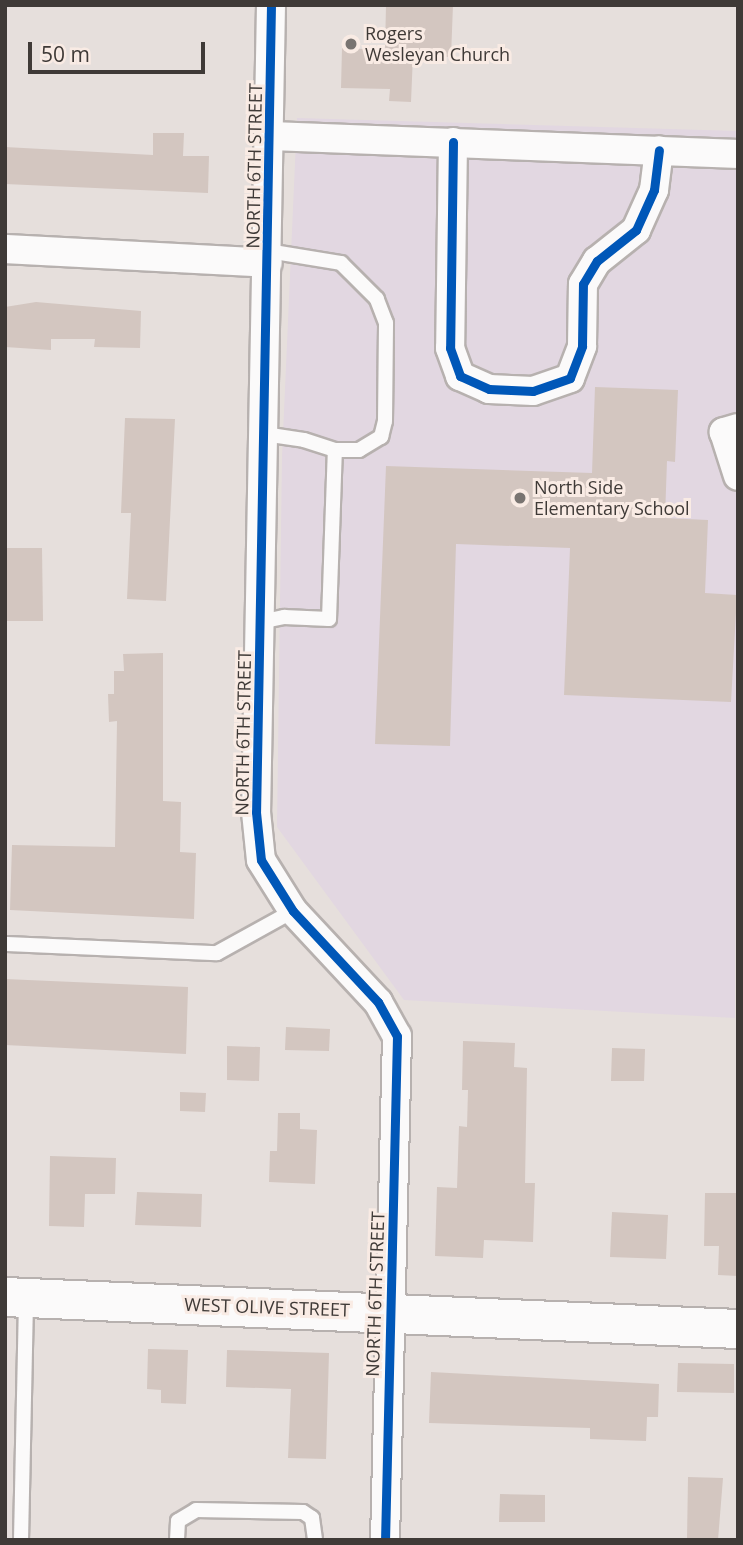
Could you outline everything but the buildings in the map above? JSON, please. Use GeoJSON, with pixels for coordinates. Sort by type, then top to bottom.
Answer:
{"type":"FeatureCollection","features":[{"type":"Feature","properties":{"kind":"main road","name":"WEST OLIVE STREET"},"geometry":{"type":"LineString","coordinates":[[15,1298],[389,1311],[738,1329]]}},
{"type":"Feature","properties":{"kind":"street","name":"NORTH 6TH STREET"},"geometry":{"type":"LineString","coordinates":[[271,5],[272,136],[260,622],[259,836],[261,860],[293,911],[378,1002],[397,1036],[385,1540]]}},
{"type":"Feature","properties":{"kind":"street"},"geometry":{"type":"LineString","coordinates":[[272,136],[738,154]]}},
{"type":"Feature","properties":{"kind":"street"},"geometry":{"type":"LineString","coordinates":[[453,142],[450,348],[460,376],[489,389],[533,391],[570,378],[582,346],[583,284],[597,261],[636,230],[654,190],[659,150]]}},
{"type":"Feature","properties":{"kind":"street"},"geometry":{"type":"LineString","coordinates":[[5,249],[268,257]]}},
{"type":"Feature","properties":{"kind":"street"},"geometry":{"type":"LineString","coordinates":[[738,428],[724,432],[738,476]]}},
{"type":"Feature","properties":{"kind":"lane"},"geometry":{"type":"LineString","coordinates":[[264,434],[304,440],[335,450],[359,450],[381,438],[386,323],[370,289],[341,263],[268,257]]}},
{"type":"Feature","properties":{"kind":"lane"},"geometry":{"type":"LineString","coordinates":[[260,622],[284,617],[329,620],[335,450]]}},
{"type":"Feature","properties":{"kind":"lane"},"geometry":{"type":"LineString","coordinates":[[7,944],[217,953],[293,911]]}},
{"type":"Feature","properties":{"kind":"lane"},"geometry":{"type":"LineString","coordinates":[[15,1298],[20,1540]]}},
{"type":"Feature","properties":{"kind":"lane"},"geometry":{"type":"LineString","coordinates":[[177,1540],[178,1521],[196,1510],[303,1512],[312,1518],[316,1540]]}},
{"type":"Feature","properties":{"kind":"shaded area"},"geometry":{"type":"Polygon","coordinates":[[[297,118],[738,131],[735,1018],[404,1000],[277,827],[282,457],[297,118]]]}},
{"type":"Feature","properties":{"kind":"cycle path"},"geometry":{"type":"LineString","coordinates":[[271,5],[256,812],[261,860],[293,911],[378,1002],[397,1036],[385,1540]]}},
{"type":"Feature","properties":{"kind":"cycle path"},"geometry":{"type":"LineString","coordinates":[[453,142],[450,348],[460,376],[489,389],[533,391],[570,378],[582,346],[583,284],[597,261],[636,230],[654,190],[659,150]]}},
{"type":"Feature","properties":{"kind":"place","name":"Rogers Wesleyan Church"},"geometry":{"type":"Point","coordinates":[351,44]}},
{"type":"Feature","properties":{"kind":"place","name":"North Side Elementary School"},"geometry":{"type":"Point","coordinates":[520,498]}}]}
